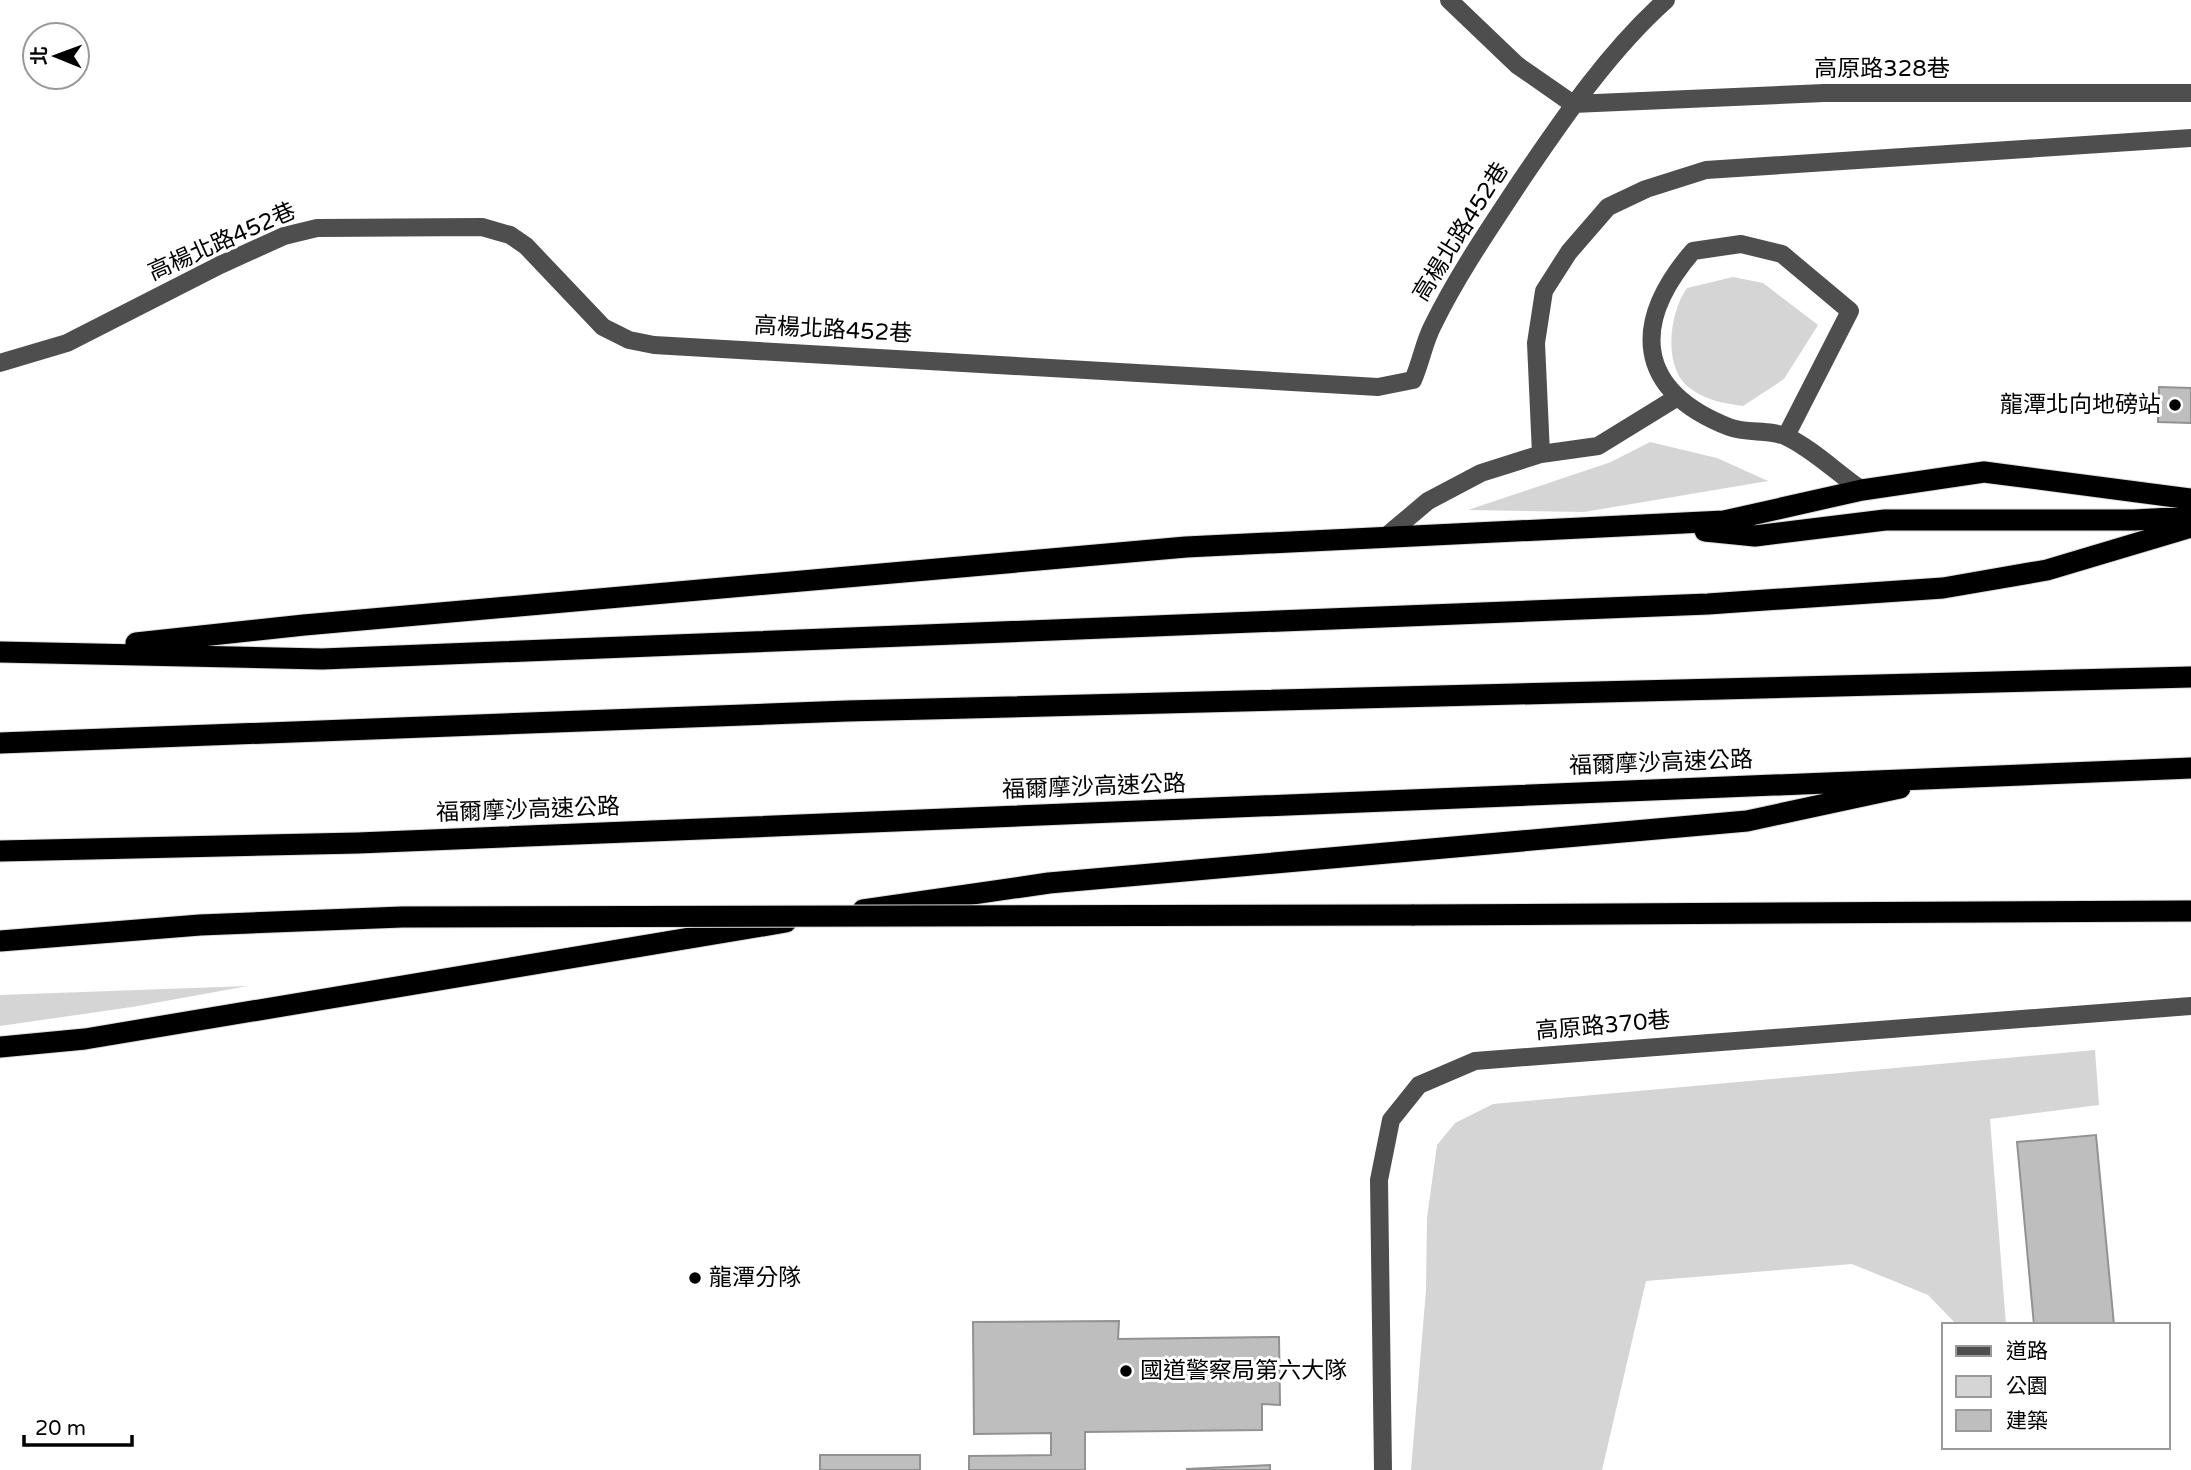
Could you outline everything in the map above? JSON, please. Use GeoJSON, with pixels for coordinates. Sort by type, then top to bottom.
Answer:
{"type":"FeatureCollection","features":[{"type":"Feature","properties":{"kind":"highway"},"geometry":{"type":"LineString","coordinates":[[56,651],[304,625],[1186,547],[1724,521],[1862,490],[1984,472],[2191,499]]}},
{"type":"Feature","properties":{"kind":"highway"},"geometry":{"type":"LineString","coordinates":[[1647,525],[1755,536],[1885,520],[2191,517]]}},
{"type":"Feature","properties":{"kind":"highway"},"geometry":{"type":"LineString","coordinates":[[0,652],[56,651],[322,659],[1708,604],[1944,588],[2047,570],[2191,527]]}},
{"type":"Feature","properties":{"kind":"highway"},"geometry":{"type":"LineString","coordinates":[[0,743],[861,711],[2191,677]]}},
{"type":"Feature","properties":{"kind":"highway","name":"福爾摩沙高速公路"},"geometry":{"type":"LineString","coordinates":[[0,851],[507,837],[2191,768]]}},
{"type":"Feature","properties":{"kind":"highway"},"geometry":{"type":"LineString","coordinates":[[0,1047],[85,1039],[940,898],[1049,883],[1747,821],[1953,776]]}},
{"type":"Feature","properties":{"kind":"highway"},"geometry":{"type":"LineString","coordinates":[[0,941],[200,925],[402,917],[2191,911]]}},
{"type":"Feature","properties":{"kind":"street"},"geometry":{"type":"LineString","coordinates":[[1449,0],[1517,65],[1573,104],[1645,18],[1666,0]]}},
{"type":"Feature","properties":{"kind":"street","name":"高原路328巷"},"geometry":{"type":"LineString","coordinates":[[1573,104],[1824,93],[2191,93]]}},
{"type":"Feature","properties":{"kind":"street","name":"高楊北路452巷"},"geometry":{"type":"LineString","coordinates":[[0,363],[68,343],[220,265],[284,236],[317,228],[482,227],[510,235],[526,246],[603,327],[629,340],[654,345],[1378,387],[1413,380],[1431,328],[1452,288],[1573,104]]}},
{"type":"Feature","properties":{"kind":"street"},"geometry":{"type":"LineString","coordinates":[[1541,454],[1536,343],[1544,291],[1569,252],[1608,207],[1646,189],[1706,170],[2191,138]]}},
{"type":"Feature","properties":{"kind":"street"},"geometry":{"type":"LineString","coordinates":[[1786,436],[1850,311],[1782,254],[1741,244],[1693,251],[1672,276],[1650,329],[1656,370],[1676,398],[1730,428],[1786,436],[1862,490]]}},
{"type":"Feature","properties":{"kind":"street"},"geometry":{"type":"LineString","coordinates":[[1384,538],[1428,501],[1481,473],[1541,454],[1598,446],[1676,398]]}},
{"type":"Feature","properties":{"kind":"street","name":"高原路370巷"},"geometry":{"type":"LineString","coordinates":[[1383,1470],[1379,1180],[1391,1120],[1419,1085],[1475,1061],[2191,1006]]}},
{"type":"Feature","properties":{"kind":"green space"},"geometry":{"type":"Polygon","coordinates":[[[1733,277],[1763,283],[1818,325],[1784,379],[1743,406],[1709,399],[1691,389],[1682,380],[1672,355],[1671,340],[1676,312],[1687,288],[1733,277]]]}},
{"type":"Feature","properties":{"kind":"green space"},"geometry":{"type":"Polygon","coordinates":[[[1650,442],[1717,458],[1768,481],[1584,512],[1468,510],[1611,462],[1650,442]]]}},
{"type":"Feature","properties":{"kind":"green space"},"geometry":{"type":"Polygon","coordinates":[[[248,986],[132,1007],[0,1026],[0,995],[248,986]]]}},
{"type":"Feature","properties":{"kind":"green space"},"geometry":{"type":"Polygon","coordinates":[[[2095,1050],[2099,1105],[1990,1119],[2006,1323],[1955,1323],[1928,1295],[1852,1264],[1646,1281],[1602,1470],[1411,1470],[1426,1290],[1427,1218],[1437,1145],[1455,1123],[1493,1104],[2095,1050]]]}},
{"type":"Feature","properties":{"kind":"building","name":"龍潭北向地磅站"},"geometry":{"type":"Polygon","coordinates":[[[2159,387],[2191,388],[2191,423],[2158,422],[2159,387]]]}},
{"type":"Feature","properties":{"kind":"building"},"geometry":{"type":"Polygon","coordinates":[[[2096,1135],[2114,1323],[2034,1323],[2017,1142],[2096,1135]]]}},
{"type":"Feature","properties":{"kind":"building","name":"國道警察局第六大隊"},"geometry":{"type":"Polygon","coordinates":[[[1119,1321],[1118,1339],[1279,1337],[1280,1405],[1262,1404],[1262,1430],[1085,1432],[1085,1470],[969,1470],[969,1456],[1051,1455],[1051,1433],[974,1434],[973,1322],[1119,1321]]]}},
{"type":"Feature","properties":{"kind":"building"},"geometry":{"type":"Polygon","coordinates":[[[820,1455],[920,1455],[920,1470],[820,1470],[820,1455]]]}},
{"type":"Feature","properties":{"kind":"building"},"geometry":{"type":"Polygon","coordinates":[[[1270,1465],[1270,1470],[1187,1470],[1187,1469],[1270,1465]]]}},
{"type":"Feature","properties":{"kind":"place","name":"龍潭北向地磅站"},"geometry":{"type":"Point","coordinates":[2175,405]}},
{"type":"Feature","properties":{"kind":"place","name":"龍潭分隊"},"geometry":{"type":"Point","coordinates":[695,1278]}},
{"type":"Feature","properties":{"kind":"place","name":"國道警察局第六大隊"},"geometry":{"type":"Point","coordinates":[1126,1371]}}]}
